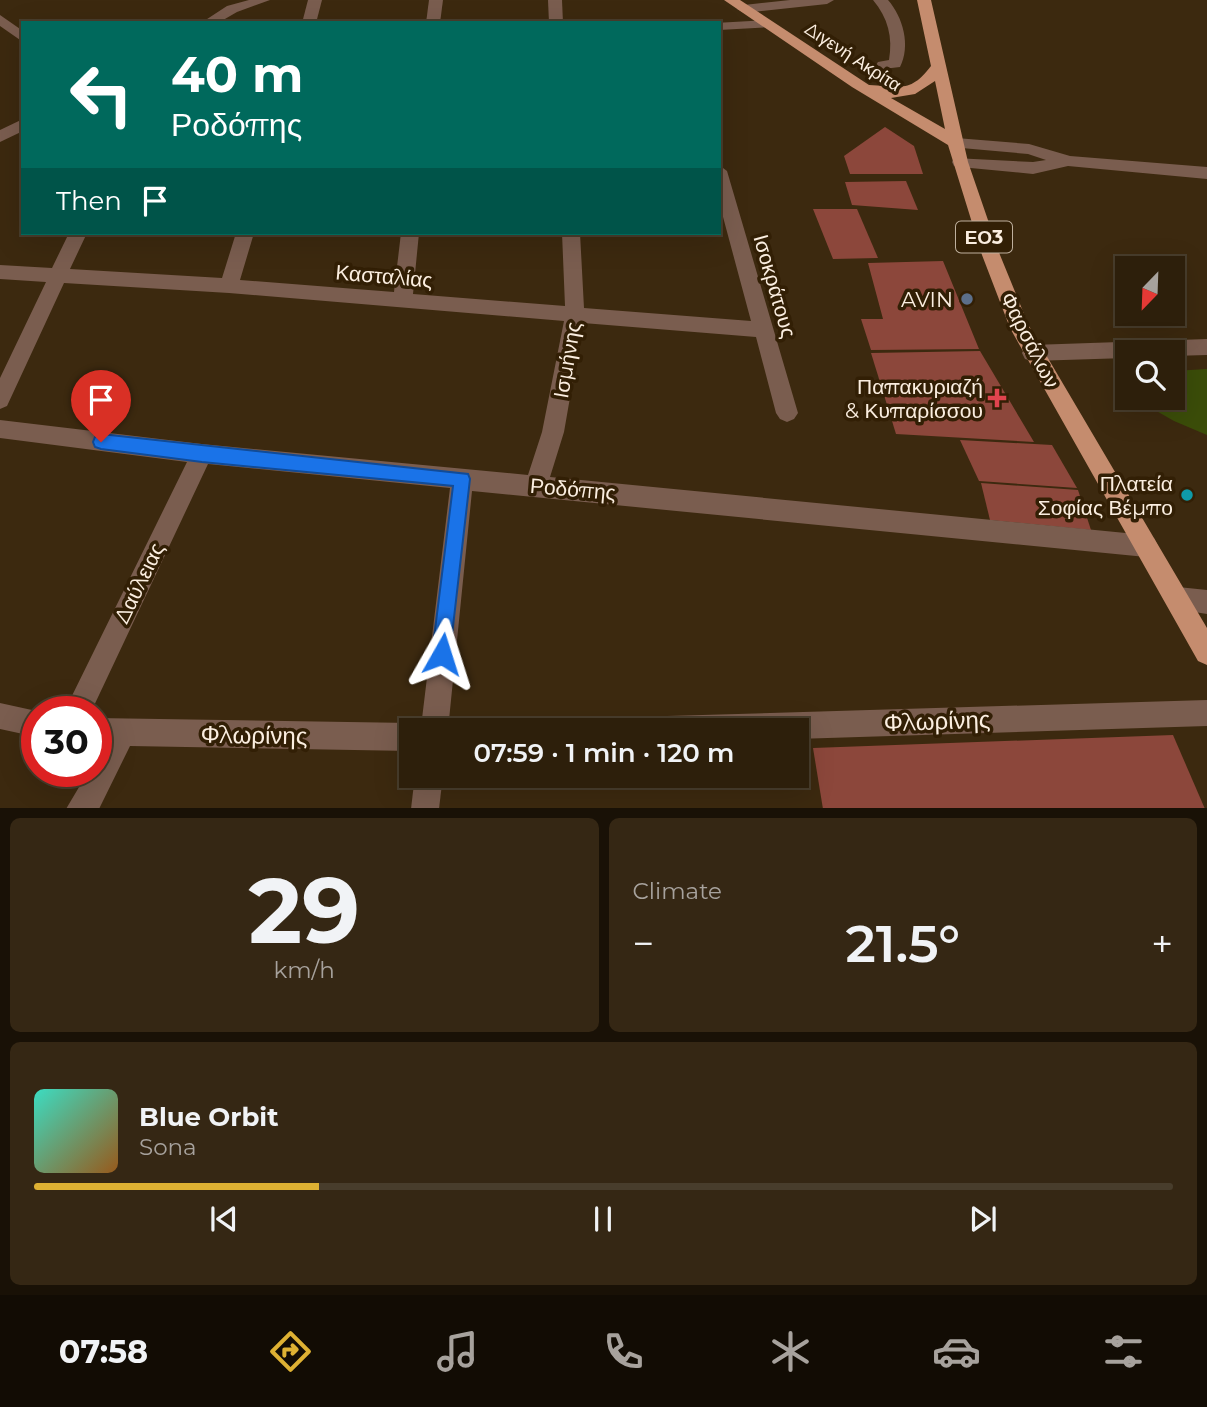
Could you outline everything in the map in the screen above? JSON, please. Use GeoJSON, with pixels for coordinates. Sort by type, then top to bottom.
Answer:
{"type":"FeatureCollection","features":[{"type":"Feature","properties":{"kind":"main road","name":"Διγενή Ακρίτα"},"geometry":{"type":"LineString","coordinates":[[731,0],[958,153]]}},
{"type":"Feature","properties":{"kind":"main road","name":"Φαρσάλων"},"geometry":{"type":"LineString","coordinates":[[924,0],[958,153],[990,255],[1032,353],[1178,598],[1207,652]]}},
{"type":"Feature","properties":{"kind":"main road"},"geometry":{"type":"LineString","coordinates":[[857,84],[891,94],[911,92],[922,86],[939,66]]}},
{"type":"Feature","properties":{"kind":"street"},"geometry":{"type":"LineString","coordinates":[[211,21],[232,9],[262,0]]}},
{"type":"Feature","properties":{"kind":"street"},"geometry":{"type":"LineString","coordinates":[[310,21],[315,0]]}},
{"type":"Feature","properties":{"kind":"street"},"geometry":{"type":"LineString","coordinates":[[433,21],[436,0]]}},
{"type":"Feature","properties":{"kind":"street"},"geometry":{"type":"LineString","coordinates":[[555,0],[556,21]]}},
{"type":"Feature","properties":{"kind":"street"},"geometry":{"type":"LineString","coordinates":[[744,9],[827,0]]}},
{"type":"Feature","properties":{"kind":"street"},"geometry":{"type":"LineString","coordinates":[[880,0],[892,13],[897,54],[895,64],[883,65]]}},
{"type":"Feature","properties":{"kind":"street"},"geometry":{"type":"LineString","coordinates":[[0,19],[21,36]]}},
{"type":"Feature","properties":{"kind":"street"},"geometry":{"type":"LineString","coordinates":[[721,26],[768,24]]}},
{"type":"Feature","properties":{"kind":"street"},"geometry":{"type":"LineString","coordinates":[[0,137],[21,125]]}},
{"type":"Feature","properties":{"kind":"street"},"geometry":{"type":"LineString","coordinates":[[958,153],[1033,168],[1069,161],[1207,173]]}},
{"type":"Feature","properties":{"kind":"street","name":"Ισοκράτους"},"geometry":{"type":"LineString","coordinates":[[721,178],[787,413]]}},
{"type":"Feature","properties":{"kind":"street"},"geometry":{"type":"LineString","coordinates":[[0,400],[77,235]]}},
{"type":"Feature","properties":{"kind":"street"},"geometry":{"type":"LineString","coordinates":[[229,286],[244,235]]}},
{"type":"Feature","properties":{"kind":"street"},"geometry":{"type":"LineString","coordinates":[[403,300],[410,235]]}},
{"type":"Feature","properties":{"kind":"street","name":"Ισμήνης"},"geometry":{"type":"LineString","coordinates":[[536,485],[553,432],[575,316],[571,235]]}},
{"type":"Feature","properties":{"kind":"street","name":"Κασταλίας"},"geometry":{"type":"LineString","coordinates":[[0,272],[229,286],[765,330]]}},
{"type":"Feature","properties":{"kind":"street"},"geometry":{"type":"LineString","coordinates":[[1032,353],[1207,347]]}},
{"type":"Feature","properties":{"kind":"street","name":"Ροδόπης"},"geometry":{"type":"LineString","coordinates":[[0,429],[202,454],[1146,546]]}},
{"type":"Feature","properties":{"kind":"street","name":"Δαύλειας"},"geometry":{"type":"LineString","coordinates":[[85,696],[202,454]]}},
{"type":"Feature","properties":{"kind":"street"},"geometry":{"type":"LineString","coordinates":[[435,718],[462,479]]}},
{"type":"Feature","properties":{"kind":"street"},"geometry":{"type":"LineString","coordinates":[[1178,598],[1207,602]]}},
{"type":"Feature","properties":{"kind":"street","name":"Φλωρίνης"},"geometry":{"type":"LineString","coordinates":[[809,726],[1207,713]]}},
{"type":"Feature","properties":{"kind":"street"},"geometry":{"type":"LineString","coordinates":[[0,716],[21,721]]}},
{"type":"Feature","properties":{"kind":"street","name":"Φλωρίνης"},"geometry":{"type":"LineString","coordinates":[[112,733],[399,737]]}},
{"type":"Feature","properties":{"kind":"street"},"geometry":{"type":"LineString","coordinates":[[80,808],[90,797],[93,787]]}},
{"type":"Feature","properties":{"kind":"street"},"geometry":{"type":"LineString","coordinates":[[425,808],[427,788]]}},
{"type":"Feature","properties":{"kind":"green space"},"geometry":{"type":"Polygon","coordinates":[[[1207,369],[1207,435],[1155,410],[1185,410],[1185,370],[1207,369]]]}},
{"type":"Feature","properties":{"kind":"building"},"geometry":{"type":"Polygon","coordinates":[[[885,127],[914,146],[923,174],[850,174],[844,156],[885,127]]]}},
{"type":"Feature","properties":{"kind":"building"},"geometry":{"type":"Polygon","coordinates":[[[906,181],[918,210],[852,205],[845,182],[906,181]]]}},
{"type":"Feature","properties":{"kind":"building"},"geometry":{"type":"Polygon","coordinates":[[[813,209],[857,209],[878,258],[833,259],[813,209]]]}},
{"type":"Feature","properties":{"kind":"building"},"geometry":{"type":"Polygon","coordinates":[[[943,261],[979,349],[871,350],[861,319],[883,319],[868,263],[943,261]]]}},
{"type":"Feature","properties":{"kind":"building"},"geometry":{"type":"Polygon","coordinates":[[[980,351],[1034,442],[896,434],[871,353],[980,351]]]}},
{"type":"Feature","properties":{"kind":"building"},"geometry":{"type":"Polygon","coordinates":[[[960,440],[1052,445],[1077,488],[979,481],[960,440]]]}},
{"type":"Feature","properties":{"kind":"building"},"geometry":{"type":"Polygon","coordinates":[[[981,483],[1078,490],[1091,530],[990,520],[981,483]]]}},
{"type":"Feature","properties":{"kind":"building"},"geometry":{"type":"Polygon","coordinates":[[[1173,735],[1205,808],[823,808],[813,748],[1173,735]]]}},
{"type":"Feature","properties":{"kind":"place","name":"AVIN"},"geometry":{"type":"Point","coordinates":[967,299]}},
{"type":"Feature","properties":{"kind":"place","name":"Παπακυριαζή & Κυπαρίσσου"},"geometry":{"type":"Point","coordinates":[997,398]}},
{"type":"Feature","properties":{"kind":"place","name":"Πλατεία Σοφίας Βέμπο"},"geometry":{"type":"Point","coordinates":[1187,495]}},
{"type":"Feature","properties":{"kind":"route"},"geometry":{"type":"LineString","coordinates":[[101,442],[462,479],[442,654]]}}]}
